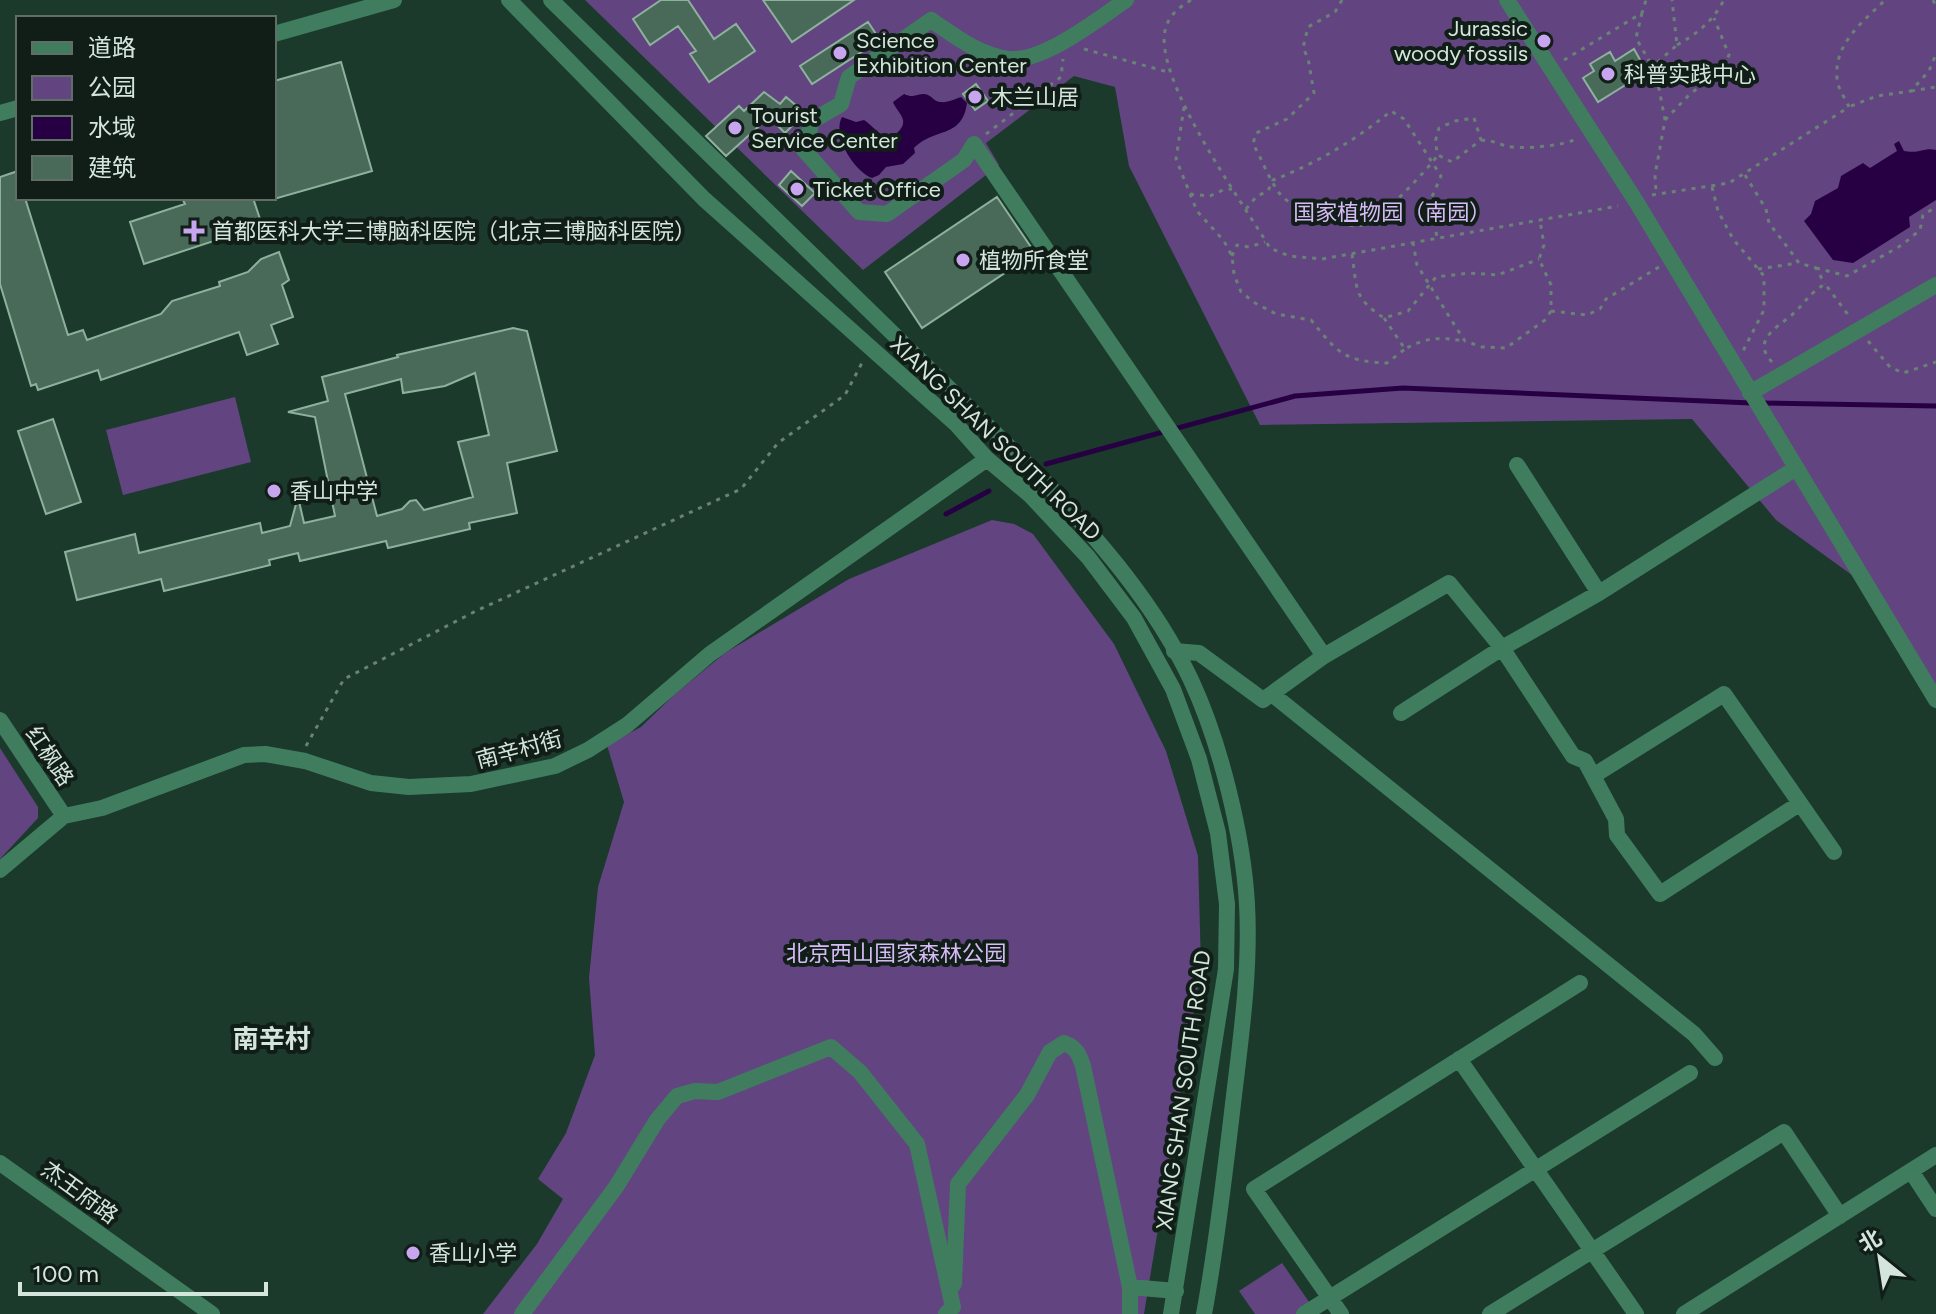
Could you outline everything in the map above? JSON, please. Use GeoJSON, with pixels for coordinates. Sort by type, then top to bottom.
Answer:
{"type":"FeatureCollection","features":[{"type":"Feature","properties":{"kind":"street"},"geometry":{"type":"LineString","coordinates":[[276,33],[394,0]]}},
{"type":"Feature","properties":{"kind":"street","name":"XIANG SHAN SOUTH ROAD"},"geometry":{"type":"LineString","coordinates":[[509,0],[704,199],[956,424],[987,459],[1030,495],[1088,557],[1134,618],[1173,689],[1199,759],[1218,833],[1227,904],[1226,969],[1171,1314]]}},
{"type":"Feature","properties":{"kind":"street","name":"XIANG SHAN SOUTH ROAD"},"geometry":{"type":"LineString","coordinates":[[551,0],[1044,481],[1103,545],[1149,607],[1191,681],[1218,753],[1236,829],[1247,903],[1246,975],[1239,1052],[1215,1254],[1204,1314]]}},
{"type":"Feature","properties":{"kind":"street"},"geometry":{"type":"LineString","coordinates":[[1126,0],[1064,41],[1042,52],[1011,60],[976,49],[931,20],[849,77],[841,104],[812,121],[804,150],[859,212],[887,214],[964,160],[974,144],[1324,656]]}},
{"type":"Feature","properties":{"kind":"street"},"geometry":{"type":"LineString","coordinates":[[1507,0],[1637,203],[1936,700]]}},
{"type":"Feature","properties":{"kind":"street"},"geometry":{"type":"LineString","coordinates":[[1750,393],[1936,285]]}},
{"type":"Feature","properties":{"kind":"street","name":"南辛村街"},"geometry":{"type":"LineString","coordinates":[[0,870],[64,816],[102,808],[244,755],[265,754],[297,760],[371,783],[409,787],[471,784],[555,766],[588,750],[627,725],[710,654],[987,459]]}},
{"type":"Feature","properties":{"kind":"street"},"geometry":{"type":"LineString","coordinates":[[1517,465],[1599,593]]}},
{"type":"Feature","properties":{"kind":"street"},"geometry":{"type":"LineString","coordinates":[[1401,713],[1796,468]]}},
{"type":"Feature","properties":{"kind":"street"},"geometry":{"type":"LineString","coordinates":[[1174,651],[1199,653],[1263,700],[1324,656],[1449,583],[1502,648],[1573,756],[1585,761],[1616,819],[1617,835],[1660,894],[1799,804]]}},
{"type":"Feature","properties":{"kind":"street"},"geometry":{"type":"LineString","coordinates":[[1272,694],[1694,1034],[1715,1058]]}},
{"type":"Feature","properties":{"kind":"street"},"geometry":{"type":"LineString","coordinates":[[1593,776],[1724,694],[1834,852]]}},
{"type":"Feature","properties":{"kind":"street","name":"红枫路"},"geometry":{"type":"LineString","coordinates":[[0,720],[64,816]]}},
{"type":"Feature","properties":{"kind":"street"},"geometry":{"type":"LineString","coordinates":[[1341,1314],[1254,1189],[1580,983]]}},
{"type":"Feature","properties":{"kind":"street"},"geometry":{"type":"LineString","coordinates":[[951,1312],[958,1184],[1027,1095],[1050,1052],[1064,1043],[1078,1052],[1083,1066],[1130,1287],[1130,1314]]}},
{"type":"Feature","properties":{"kind":"street"},"geometry":{"type":"LineString","coordinates":[[522,1314],[616,1187],[662,1112],[677,1096],[695,1091],[718,1092],[831,1047],[860,1072],[917,1144],[951,1312]]}},
{"type":"Feature","properties":{"kind":"street"},"geometry":{"type":"LineString","coordinates":[[1459,1059],[1636,1314]]}},
{"type":"Feature","properties":{"kind":"street"},"geometry":{"type":"LineString","coordinates":[[1304,1314],[1690,1073]]}},
{"type":"Feature","properties":{"kind":"street"},"geometry":{"type":"LineString","coordinates":[[1490,1314],[1784,1132],[1840,1216]]}},
{"type":"Feature","properties":{"kind":"street"},"geometry":{"type":"LineString","coordinates":[[1684,1314],[1936,1155]]}},
{"type":"Feature","properties":{"kind":"street","name":"杰王府路"},"geometry":{"type":"LineString","coordinates":[[0,1163],[212,1314]]}},
{"type":"Feature","properties":{"kind":"street"},"geometry":{"type":"LineString","coordinates":[[1911,1171],[1936,1209]]}},
{"type":"Feature","properties":{"kind":"street"},"geometry":{"type":"LineString","coordinates":[[1130,1287],[1176,1291]]}},
{"type":"Feature","properties":{"kind":"path"},"geometry":{"type":"LineString","coordinates":[[1191,0],[1175,10],[1166,26],[1163,47],[1168,72],[1184,107],[1270,248],[1289,256],[1322,259],[1637,203],[1656,192],[1729,183],[1849,107],[1877,96],[1936,87]]}},
{"type":"Feature","properties":{"kind":"path"},"geometry":{"type":"LineString","coordinates":[[1342,0],[1335,12],[1308,27],[1303,48],[1308,58],[1314,93],[1287,119],[1256,133],[1253,144],[1279,193],[1314,217],[1352,225],[1366,224],[1432,163],[1438,155],[1435,142],[1439,128],[1474,118],[1481,140]]}},
{"type":"Feature","properties":{"kind":"path"},"geometry":{"type":"LineString","coordinates":[[1646,0],[1636,38],[1652,66],[1661,93],[1665,120],[1655,175],[1656,192]]}},
{"type":"Feature","properties":{"kind":"path"},"geometry":{"type":"LineString","coordinates":[[1672,0],[1677,45]]}},
{"type":"Feature","properties":{"kind":"path"},"geometry":{"type":"LineString","coordinates":[[1635,82],[1677,45],[1699,33],[1714,18],[1724,0]]}},
{"type":"Feature","properties":{"kind":"path"},"geometry":{"type":"LineString","coordinates":[[1849,107],[1836,79],[1839,58],[1847,38],[1885,0]]}},
{"type":"Feature","properties":{"kind":"path"},"geometry":{"type":"LineString","coordinates":[[1933,0],[1936,6]]}},
{"type":"Feature","properties":{"kind":"path"},"geometry":{"type":"LineString","coordinates":[[1550,68],[1642,13]]}},
{"type":"Feature","properties":{"kind":"path"},"geometry":{"type":"LineString","coordinates":[[1665,120],[1690,94],[1722,70],[1729,55],[1714,18]]}},
{"type":"Feature","properties":{"kind":"path"},"geometry":{"type":"LineString","coordinates":[[974,144],[1061,77],[1064,41],[1105,56],[1168,72]]}},
{"type":"Feature","properties":{"kind":"path"},"geometry":{"type":"LineString","coordinates":[[1911,91],[1929,71],[1936,54]]}},
{"type":"Feature","properties":{"kind":"path"},"geometry":{"type":"LineString","coordinates":[[1184,107],[1176,159],[1197,211],[1224,241],[1232,256],[1234,274],[1241,292],[1276,314],[1311,320],[1335,350],[1350,358],[1387,363],[1421,339],[1441,337],[1482,347],[1506,348],[1545,320],[1551,311],[1551,285],[1539,259],[1544,245],[1540,220]]}},
{"type":"Feature","properties":{"kind":"path"},"geometry":{"type":"LineString","coordinates":[[1246,209],[1257,196],[1268,191],[1273,180],[1303,169],[1391,111],[1404,119],[1441,176],[1431,199],[1437,238]]}},
{"type":"Feature","properties":{"kind":"path"},"geometry":{"type":"LineString","coordinates":[[1438,155],[1452,162],[1481,140],[1496,141],[1508,147],[1569,144],[1590,129]]}},
{"type":"Feature","properties":{"kind":"path"},"geometry":{"type":"LineString","coordinates":[[1745,174],[1766,209],[1769,223],[1799,263]]}},
{"type":"Feature","properties":{"kind":"path"},"geometry":{"type":"LineString","coordinates":[[1712,187],[1718,211],[1733,239],[1764,276],[1764,310],[1735,367]]}},
{"type":"Feature","properties":{"kind":"path"},"geometry":{"type":"LineString","coordinates":[[1190,194],[1210,196],[1234,189]]}},
{"type":"Feature","properties":{"kind":"path"},"geometry":{"type":"LineString","coordinates":[[1758,269],[1799,263],[1847,276],[1902,245],[1920,230],[1923,215],[1936,207]]}},
{"type":"Feature","properties":{"kind":"path"},"geometry":{"type":"LineString","coordinates":[[1232,256],[1237,245],[1249,247],[1266,241]]}},
{"type":"Feature","properties":{"kind":"path"},"geometry":{"type":"LineString","coordinates":[[1413,242],[1417,265],[1465,341]]}},
{"type":"Feature","properties":{"kind":"path"},"geometry":{"type":"LineString","coordinates":[[1352,253],[1358,295],[1384,318],[1405,349]]}},
{"type":"Feature","properties":{"kind":"path"},"geometry":{"type":"LineString","coordinates":[[1384,318],[1408,311],[1436,277],[1469,273],[1498,275],[1539,259]]}},
{"type":"Feature","properties":{"kind":"path"},"geometry":{"type":"LineString","coordinates":[[1551,311],[1587,315],[1600,309],[1606,299],[1671,260]]}},
{"type":"Feature","properties":{"kind":"path"},"geometry":{"type":"LineString","coordinates":[[1816,268],[1825,284]]}},
{"type":"Feature","properties":{"kind":"path"},"geometry":{"type":"LineString","coordinates":[[297,760],[344,679],[476,611],[741,489],[778,443],[845,395],[871,348]]}},
{"type":"Feature","properties":{"kind":"green space","name":"国家植物园（南园）"},"geometry":{"type":"Polygon","coordinates":[[[585,0],[1936,0],[1936,687],[1867,586],[1776,520],[1692,419],[1260,425],[1129,166],[1115,87],[1074,76],[986,143],[999,165],[863,270],[585,0]]]}},
{"type":"Feature","properties":{"kind":"green space"},"geometry":{"type":"Polygon","coordinates":[[[235,397],[251,462],[123,495],[106,430],[235,397]]]}},
{"type":"Feature","properties":{"kind":"green space","name":"北京西山国家森林公园"},"geometry":{"type":"Polygon","coordinates":[[[992,520],[1014,524],[1033,534],[1114,644],[1166,751],[1198,856],[1201,967],[1144,1314],[483,1314],[537,1244],[563,1199],[538,1179],[566,1133],[595,1055],[589,978],[598,887],[624,802],[607,745],[641,727],[725,653],[849,579],[992,520]]]}},
{"type":"Feature","properties":{"kind":"green space"},"geometry":{"type":"Polygon","coordinates":[[[0,748],[38,807],[38,818],[0,859],[0,748]]]}},
{"type":"Feature","properties":{"kind":"green space"},"geometry":{"type":"Polygon","coordinates":[[[1282,1263],[1314,1309],[1307,1314],[1255,1314],[1239,1291],[1282,1263]]]}},
{"type":"Feature","properties":{"kind":"water"},"geometry":{"type":"Polygon","coordinates":[[[904,94],[926,94],[943,102],[961,97],[967,103],[960,122],[954,128],[922,142],[903,164],[886,167],[872,178],[858,168],[846,152],[840,133],[842,117],[856,122],[864,120],[880,133],[893,135],[900,130],[903,122],[893,102],[904,94]]]}},
{"type":"Feature","properties":{"kind":"water"},"geometry":{"type":"Polygon","coordinates":[[[1899,141],[1904,151],[1936,150],[1936,200],[1909,217],[1910,227],[1853,263],[1833,260],[1804,221],[1811,214],[1815,201],[1838,188],[1841,176],[1863,163],[1870,168],[1897,151],[1894,144],[1899,141]]]}},
{"type":"Feature","properties":{"kind":"building"},"geometry":{"type":"Polygon","coordinates":[[[661,0],[688,0],[714,39],[736,24],[755,51],[709,82],[690,54],[696,51],[678,26],[650,45],[633,19],[661,0]]]}},
{"type":"Feature","properties":{"kind":"building"},"geometry":{"type":"Polygon","coordinates":[[[763,0],[854,0],[792,42],[763,0]]]}},
{"type":"Feature","properties":{"kind":"building","name":"Science Exhibition Center"},"geometry":{"type":"Polygon","coordinates":[[[868,22],[880,40],[812,84],[800,66],[868,22]]]}},
{"type":"Feature","properties":{"kind":"building","name":"科普实践中心"},"geometry":{"type":"Polygon","coordinates":[[[1634,49],[1643,65],[1622,77],[1627,84],[1598,102],[1583,78],[1594,71],[1590,64],[1610,52],[1615,61],[1634,49]]]}},
{"type":"Feature","properties":{"kind":"building"},"geometry":{"type":"Polygon","coordinates":[[[341,62],[372,171],[276,198],[276,80],[341,62]]]}},
{"type":"Feature","properties":{"kind":"building","name":"木兰山居"},"geometry":{"type":"Polygon","coordinates":[[[976,84],[988,101],[975,110],[963,94],[976,84]]]}},
{"type":"Feature","properties":{"kind":"building","name":"Tourist Service Center"},"geometry":{"type":"Polygon","coordinates":[[[764,92],[780,104],[786,97],[805,113],[785,133],[769,117],[726,156],[706,136],[739,106],[744,111],[764,92]]]}},
{"type":"Feature","properties":{"kind":"building","name":"Ticket Office"},"geometry":{"type":"Polygon","coordinates":[[[791,171],[815,193],[802,206],[779,185],[791,171]]]}},
{"type":"Feature","properties":{"kind":"building"},"geometry":{"type":"Polygon","coordinates":[[[16,172],[16,200],[26,200],[68,335],[83,330],[87,340],[161,314],[172,301],[220,286],[219,282],[248,272],[261,259],[279,252],[289,280],[282,285],[293,317],[271,325],[278,344],[247,355],[239,332],[101,380],[98,370],[38,390],[36,384],[31,386],[0,284],[0,177],[16,172]]]}},
{"type":"Feature","properties":{"kind":"building","name":"植物所食堂"},"geometry":{"type":"Polygon","coordinates":[[[997,197],[1035,253],[922,328],[885,272],[997,197]]]}},
{"type":"Feature","properties":{"kind":"building"},"geometry":{"type":"Polygon","coordinates":[[[183,200],[254,200],[262,225],[144,264],[130,222],[185,204],[183,200]]]}},
{"type":"Feature","properties":{"kind":"building"},"geometry":{"type":"Polygon","coordinates":[[[513,328],[527,331],[557,451],[507,463],[517,513],[469,523],[470,529],[388,548],[386,541],[300,561],[298,553],[269,560],[270,565],[164,591],[161,579],[77,600],[65,552],[135,534],[139,553],[260,523],[262,533],[290,526],[298,497],[304,523],[335,516],[315,417],[288,412],[328,401],[322,377],[397,355],[513,328]],[[475,373],[445,386],[403,393],[401,379],[345,394],[377,516],[402,509],[410,501],[416,500],[424,510],[473,497],[458,442],[489,435],[475,373]]]}},
{"type":"Feature","properties":{"kind":"building"},"geometry":{"type":"Polygon","coordinates":[[[53,419],[81,502],[46,514],[18,431],[53,419]]]}},
{"type":"Feature","properties":{"kind":"waterway"},"geometry":{"type":"LineString","coordinates":[[1046,464],[1295,396],[1403,388],[1751,403]]}},
{"type":"Feature","properties":{"kind":"waterway"},"geometry":{"type":"LineString","coordinates":[[1761,403],[1936,406]]}},
{"type":"Feature","properties":{"kind":"waterway"},"geometry":{"type":"LineString","coordinates":[[946,514],[989,491]]}},
{"type":"Feature","properties":{"kind":"place","name":"Jurassic woody fossils"},"geometry":{"type":"Point","coordinates":[1544,41]}},
{"type":"Feature","properties":{"kind":"place","name":"Science Exhibition Center"},"geometry":{"type":"Point","coordinates":[840,53]}},
{"type":"Feature","properties":{"kind":"place","name":"科普实践中心"},"geometry":{"type":"Point","coordinates":[1608,74]}},
{"type":"Feature","properties":{"kind":"place","name":"木兰山居"},"geometry":{"type":"Point","coordinates":[975,97]}},
{"type":"Feature","properties":{"kind":"place","name":"Tourist Service Center"},"geometry":{"type":"Point","coordinates":[735,128]}},
{"type":"Feature","properties":{"kind":"place","name":"Ticket Office"},"geometry":{"type":"Point","coordinates":[797,189]}},
{"type":"Feature","properties":{"kind":"place","name":"首都医科大学三博脑科医院（北京三博脑科医院）"},"geometry":{"type":"Point","coordinates":[194,231]}},
{"type":"Feature","properties":{"kind":"place","name":"植物所食堂"},"geometry":{"type":"Point","coordinates":[963,260]}},
{"type":"Feature","properties":{"kind":"place","name":"香山中学"},"geometry":{"type":"Point","coordinates":[274,491]}},
{"type":"Feature","properties":{"kind":"place","name":"香山小学"},"geometry":{"type":"Point","coordinates":[413,1253]}},
{"type":"Feature","properties":{"kind":"district","name":"南辛村"},"geometry":{"type":"Point","coordinates":[272,1039]}}]}
